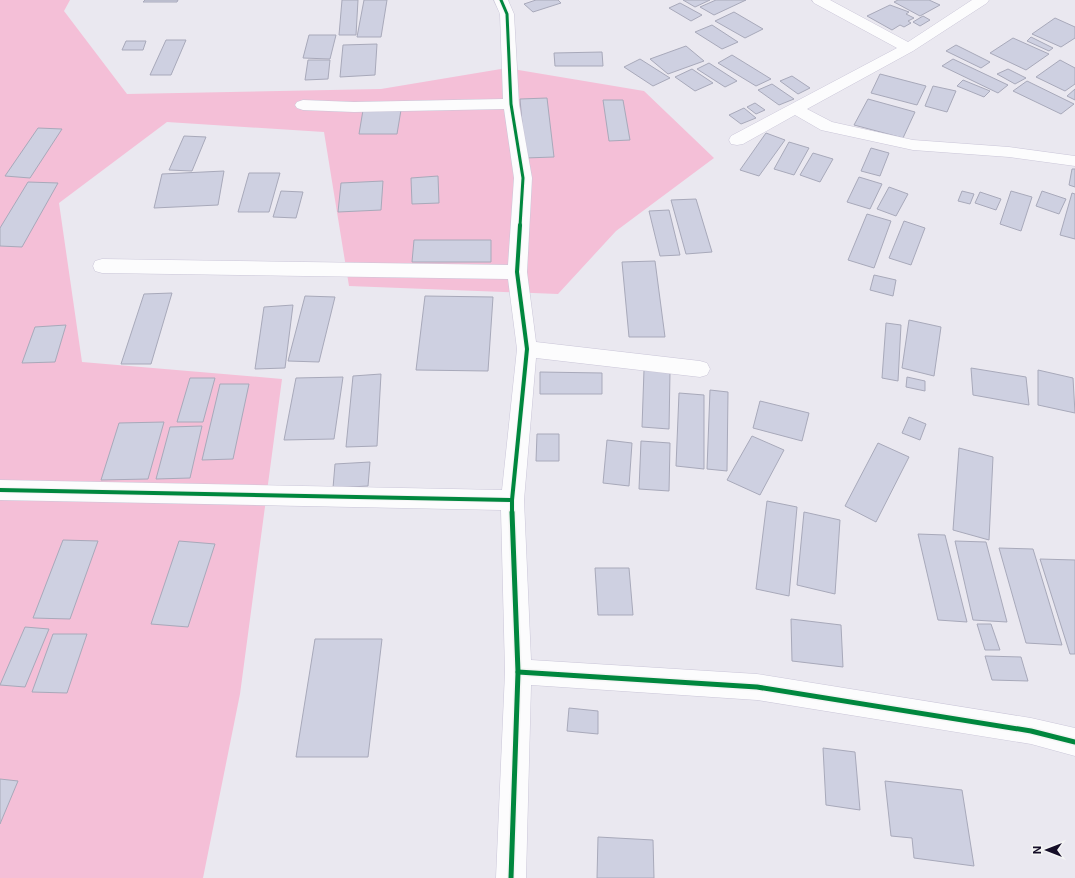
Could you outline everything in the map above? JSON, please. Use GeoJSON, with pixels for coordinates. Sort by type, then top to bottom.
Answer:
{"type":"FeatureCollection","features":[{"type":"Feature","properties":{"kind":"street"},"geometry":{"type":"LineString","coordinates":[[501,0],[507,14],[511,104],[523,178],[516,272],[527,349],[512,500],[518,672],[511,878]]}},
{"type":"Feature","properties":{"kind":"street"},"geometry":{"type":"LineString","coordinates":[[819,0],[908,48]]}},
{"type":"Feature","properties":{"kind":"street"},"geometry":{"type":"LineString","coordinates":[[737,140],[908,48],[982,0]]}},
{"type":"Feature","properties":{"kind":"street"},"geometry":{"type":"LineString","coordinates":[[303,105],[354,106],[511,104]]}},
{"type":"Feature","properties":{"kind":"street"},"geometry":{"type":"LineString","coordinates":[[795,109],[828,126],[913,145],[1009,152],[1075,161]]}},
{"type":"Feature","properties":{"kind":"street"},"geometry":{"type":"LineString","coordinates":[[102,266],[516,272]]}},
{"type":"Feature","properties":{"kind":"street"},"geometry":{"type":"LineString","coordinates":[[527,349],[700,369]]}},
{"type":"Feature","properties":{"kind":"street"},"geometry":{"type":"LineString","coordinates":[[0,490],[512,500]]}},
{"type":"Feature","properties":{"kind":"street"},"geometry":{"type":"LineString","coordinates":[[518,672],[757,687],[1031,732],[1075,742]]}},
{"type":"Feature","properties":{"kind":"shaded area"},"geometry":{"type":"Polygon","coordinates":[[[0,0],[70,0],[64,11],[127,94],[381,89],[507,68],[644,91],[714,158],[616,231],[558,294],[349,286],[324,132],[167,122],[59,203],[82,362],[282,379],[240,694],[203,878],[0,878],[0,0]]]}},
{"type":"Feature","properties":{"kind":"building"},"geometry":{"type":"Polygon","coordinates":[[[145,0],[178,0],[177,2],[143,2],[145,0]]]}},
{"type":"Feature","properties":{"kind":"building"},"geometry":{"type":"Polygon","coordinates":[[[342,0],[358,0],[356,35],[339,35],[342,0]]]}},
{"type":"Feature","properties":{"kind":"building"},"geometry":{"type":"Polygon","coordinates":[[[364,0],[387,0],[381,37],[357,37],[364,0]]]}},
{"type":"Feature","properties":{"kind":"building"},"geometry":{"type":"Polygon","coordinates":[[[536,0],[558,0],[561,3],[533,12],[524,4],[536,0]]]}},
{"type":"Feature","properties":{"kind":"building"},"geometry":{"type":"Polygon","coordinates":[[[683,0],[710,0],[695,7],[683,0]]]}},
{"type":"Feature","properties":{"kind":"building"},"geometry":{"type":"Polygon","coordinates":[[[716,0],[746,0],[714,15],[700,7],[716,0]]]}},
{"type":"Feature","properties":{"kind":"building"},"geometry":{"type":"Polygon","coordinates":[[[898,0],[929,0],[940,5],[920,16],[894,2],[898,0]]]}},
{"type":"Feature","properties":{"kind":"building"},"geometry":{"type":"Polygon","coordinates":[[[680,3],[702,15],[691,21],[669,8],[680,3]]]}},
{"type":"Feature","properties":{"kind":"building"},"geometry":{"type":"Polygon","coordinates":[[[890,5],[909,12],[906,14],[914,18],[908,21],[911,23],[904,27],[900,25],[892,30],[867,16],[890,5]]]}},
{"type":"Feature","properties":{"kind":"building"},"geometry":{"type":"Polygon","coordinates":[[[734,12],[763,29],[745,38],[715,21],[734,12]]]}},
{"type":"Feature","properties":{"kind":"building"},"geometry":{"type":"Polygon","coordinates":[[[923,16],[930,20],[920,26],[913,22],[923,16]]]}},
{"type":"Feature","properties":{"kind":"building"},"geometry":{"type":"Polygon","coordinates":[[[1055,18],[1075,27],[1075,38],[1061,47],[1032,34],[1055,18]]]}},
{"type":"Feature","properties":{"kind":"building"},"geometry":{"type":"Polygon","coordinates":[[[712,25],[738,42],[722,49],[695,32],[712,25]]]}},
{"type":"Feature","properties":{"kind":"building"},"geometry":{"type":"Polygon","coordinates":[[[309,35],[336,35],[330,59],[303,58],[309,35]]]}},
{"type":"Feature","properties":{"kind":"building"},"geometry":{"type":"Polygon","coordinates":[[[1031,37],[1053,48],[1049,51],[1027,41],[1031,37]]]}},
{"type":"Feature","properties":{"kind":"building"},"geometry":{"type":"Polygon","coordinates":[[[1013,38],[1049,54],[1026,70],[990,53],[1013,38]]]}},
{"type":"Feature","properties":{"kind":"building"},"geometry":{"type":"Polygon","coordinates":[[[166,40],[186,40],[171,75],[150,75],[166,40]]]}},
{"type":"Feature","properties":{"kind":"building"},"geometry":{"type":"Polygon","coordinates":[[[126,41],[146,41],[143,50],[122,50],[126,41]]]}},
{"type":"Feature","properties":{"kind":"building"},"geometry":{"type":"Polygon","coordinates":[[[377,44],[375,75],[340,77],[343,45],[377,44]]]}},
{"type":"Feature","properties":{"kind":"building"},"geometry":{"type":"Polygon","coordinates":[[[956,45],[990,62],[981,68],[946,51],[956,45]]]}},
{"type":"Feature","properties":{"kind":"building"},"geometry":{"type":"Polygon","coordinates":[[[686,46],[704,61],[668,74],[650,59],[686,46]]]}},
{"type":"Feature","properties":{"kind":"building"},"geometry":{"type":"Polygon","coordinates":[[[602,52],[603,66],[555,66],[554,53],[602,52]]]}},
{"type":"Feature","properties":{"kind":"building"},"geometry":{"type":"Polygon","coordinates":[[[732,55],[771,79],[756,86],[718,63],[732,55]]]}},
{"type":"Feature","properties":{"kind":"building"},"geometry":{"type":"Polygon","coordinates":[[[640,59],[670,78],[653,86],[624,67],[640,59]]]}},
{"type":"Feature","properties":{"kind":"building"},"geometry":{"type":"Polygon","coordinates":[[[953,59],[1008,85],[998,93],[942,66],[953,59]]]}},
{"type":"Feature","properties":{"kind":"building"},"geometry":{"type":"Polygon","coordinates":[[[308,60],[330,60],[328,79],[305,80],[308,60]]]}},
{"type":"Feature","properties":{"kind":"building"},"geometry":{"type":"Polygon","coordinates":[[[1060,60],[1075,68],[1075,84],[1065,91],[1036,77],[1060,60]]]}},
{"type":"Feature","properties":{"kind":"building"},"geometry":{"type":"Polygon","coordinates":[[[709,63],[737,81],[725,87],[697,69],[709,63]]]}},
{"type":"Feature","properties":{"kind":"building"},"geometry":{"type":"Polygon","coordinates":[[[692,69],[713,83],[695,91],[675,77],[692,69]]]}},
{"type":"Feature","properties":{"kind":"building"},"geometry":{"type":"Polygon","coordinates":[[[1008,69],[1026,78],[1015,84],[997,74],[1008,69]]]}},
{"type":"Feature","properties":{"kind":"building"},"geometry":{"type":"Polygon","coordinates":[[[880,74],[926,86],[917,105],[871,93],[880,74]]]}},
{"type":"Feature","properties":{"kind":"building"},"geometry":{"type":"Polygon","coordinates":[[[792,76],[810,88],[798,94],[780,81],[792,76]]]}},
{"type":"Feature","properties":{"kind":"building"},"geometry":{"type":"Polygon","coordinates":[[[963,80],[990,91],[984,97],[957,86],[963,80]]]}},
{"type":"Feature","properties":{"kind":"building"},"geometry":{"type":"Polygon","coordinates":[[[1027,81],[1074,104],[1061,114],[1013,91],[1027,81]]]}},
{"type":"Feature","properties":{"kind":"building"},"geometry":{"type":"Polygon","coordinates":[[[772,84],[794,99],[779,105],[758,90],[772,84]]]}},
{"type":"Feature","properties":{"kind":"building"},"geometry":{"type":"Polygon","coordinates":[[[933,86],[956,91],[947,112],[925,106],[933,86]]]}},
{"type":"Feature","properties":{"kind":"building"},"geometry":{"type":"Polygon","coordinates":[[[1075,89],[1075,100],[1067,96],[1075,89]]]}},
{"type":"Feature","properties":{"kind":"building"},"geometry":{"type":"Polygon","coordinates":[[[547,98],[554,157],[525,158],[520,99],[547,98]]]}},
{"type":"Feature","properties":{"kind":"building"},"geometry":{"type":"Polygon","coordinates":[[[868,99],[915,112],[903,138],[854,125],[868,99]]]}},
{"type":"Feature","properties":{"kind":"building"},"geometry":{"type":"Polygon","coordinates":[[[603,100],[623,100],[630,140],[609,141],[603,100]]]}},
{"type":"Feature","properties":{"kind":"building"},"geometry":{"type":"Polygon","coordinates":[[[755,103],[765,110],[756,114],[747,107],[755,103]]]}},
{"type":"Feature","properties":{"kind":"building"},"geometry":{"type":"Polygon","coordinates":[[[744,108],[756,118],[741,124],[729,115],[744,108]]]}},
{"type":"Feature","properties":{"kind":"building"},"geometry":{"type":"Polygon","coordinates":[[[363,110],[401,110],[397,134],[359,134],[363,110]]]}},
{"type":"Feature","properties":{"kind":"building"},"geometry":{"type":"Polygon","coordinates":[[[38,128],[62,129],[30,178],[5,176],[38,128]]]}},
{"type":"Feature","properties":{"kind":"building"},"geometry":{"type":"Polygon","coordinates":[[[766,133],[785,140],[759,176],[740,170],[766,133]]]}},
{"type":"Feature","properties":{"kind":"building"},"geometry":{"type":"Polygon","coordinates":[[[184,136],[206,137],[192,171],[169,170],[184,136]]]}},
{"type":"Feature","properties":{"kind":"building"},"geometry":{"type":"Polygon","coordinates":[[[789,142],[809,148],[794,175],[774,169],[789,142]]]}},
{"type":"Feature","properties":{"kind":"building"},"geometry":{"type":"Polygon","coordinates":[[[871,148],[889,153],[880,176],[861,171],[871,148]]]}},
{"type":"Feature","properties":{"kind":"building"},"geometry":{"type":"Polygon","coordinates":[[[813,153],[833,159],[820,182],[800,175],[813,153]]]}},
{"type":"Feature","properties":{"kind":"building"},"geometry":{"type":"Polygon","coordinates":[[[1072,169],[1075,169],[1075,187],[1069,185],[1072,169]]]}},
{"type":"Feature","properties":{"kind":"building"},"geometry":{"type":"Polygon","coordinates":[[[224,171],[218,205],[154,208],[162,174],[224,171]]]}},
{"type":"Feature","properties":{"kind":"building"},"geometry":{"type":"Polygon","coordinates":[[[249,173],[280,173],[269,212],[238,212],[249,173]]]}},
{"type":"Feature","properties":{"kind":"building"},"geometry":{"type":"Polygon","coordinates":[[[438,176],[439,203],[412,204],[411,178],[438,176]]]}},
{"type":"Feature","properties":{"kind":"building"},"geometry":{"type":"Polygon","coordinates":[[[859,177],[882,184],[870,209],[847,202],[859,177]]]}},
{"type":"Feature","properties":{"kind":"building"},"geometry":{"type":"Polygon","coordinates":[[[383,181],[381,210],[338,212],[341,183],[383,181]]]}},
{"type":"Feature","properties":{"kind":"building"},"geometry":{"type":"Polygon","coordinates":[[[28,182],[58,183],[22,247],[0,246],[0,228],[28,182]]]}},
{"type":"Feature","properties":{"kind":"building"},"geometry":{"type":"Polygon","coordinates":[[[889,187],[908,194],[896,216],[877,209],[889,187]]]}},
{"type":"Feature","properties":{"kind":"building"},"geometry":{"type":"Polygon","coordinates":[[[281,191],[303,192],[296,218],[273,217],[281,191]]]}},
{"type":"Feature","properties":{"kind":"building"},"geometry":{"type":"Polygon","coordinates":[[[962,191],[974,194],[970,204],[958,201],[962,191]]]}},
{"type":"Feature","properties":{"kind":"building"},"geometry":{"type":"Polygon","coordinates":[[[1011,191],[1032,197],[1021,231],[1000,224],[1011,191]]]}},
{"type":"Feature","properties":{"kind":"building"},"geometry":{"type":"Polygon","coordinates":[[[1042,191],[1066,199],[1059,214],[1036,206],[1042,191]]]}},
{"type":"Feature","properties":{"kind":"building"},"geometry":{"type":"Polygon","coordinates":[[[980,192],[1001,199],[996,210],[975,203],[980,192]]]}},
{"type":"Feature","properties":{"kind":"building"},"geometry":{"type":"Polygon","coordinates":[[[1072,193],[1075,194],[1075,239],[1060,235],[1072,193]]]}},
{"type":"Feature","properties":{"kind":"building"},"geometry":{"type":"Polygon","coordinates":[[[696,199],[712,252],[686,254],[671,200],[696,199]]]}},
{"type":"Feature","properties":{"kind":"building"},"geometry":{"type":"Polygon","coordinates":[[[669,210],[680,255],[660,256],[649,211],[669,210]]]}},
{"type":"Feature","properties":{"kind":"building"},"geometry":{"type":"Polygon","coordinates":[[[867,214],[891,221],[874,268],[848,260],[867,214]]]}},
{"type":"Feature","properties":{"kind":"building"},"geometry":{"type":"Polygon","coordinates":[[[904,221],[925,228],[911,265],[889,258],[904,221]]]}},
{"type":"Feature","properties":{"kind":"building"},"geometry":{"type":"Polygon","coordinates":[[[414,240],[491,240],[491,262],[412,262],[414,240]]]}},
{"type":"Feature","properties":{"kind":"building"},"geometry":{"type":"Polygon","coordinates":[[[655,261],[665,337],[629,337],[622,262],[655,261]]]}},
{"type":"Feature","properties":{"kind":"building"},"geometry":{"type":"Polygon","coordinates":[[[874,275],[896,280],[893,296],[870,290],[874,275]]]}},
{"type":"Feature","properties":{"kind":"building"},"geometry":{"type":"Polygon","coordinates":[[[172,293],[151,364],[121,364],[144,294],[172,293]]]}},
{"type":"Feature","properties":{"kind":"building"},"geometry":{"type":"Polygon","coordinates":[[[305,296],[335,297],[319,362],[288,361],[305,296]]]}},
{"type":"Feature","properties":{"kind":"building"},"geometry":{"type":"Polygon","coordinates":[[[425,296],[493,297],[488,371],[416,370],[425,296]]]}},
{"type":"Feature","properties":{"kind":"building"},"geometry":{"type":"Polygon","coordinates":[[[293,305],[285,368],[255,369],[264,307],[293,305]]]}},
{"type":"Feature","properties":{"kind":"building"},"geometry":{"type":"Polygon","coordinates":[[[909,320],[941,327],[934,376],[902,368],[909,320]]]}},
{"type":"Feature","properties":{"kind":"building"},"geometry":{"type":"Polygon","coordinates":[[[886,323],[901,325],[898,381],[882,378],[886,323]]]}},
{"type":"Feature","properties":{"kind":"building"},"geometry":{"type":"Polygon","coordinates":[[[66,325],[55,362],[22,363],[35,327],[66,325]]]}},
{"type":"Feature","properties":{"kind":"building"},"geometry":{"type":"Polygon","coordinates":[[[971,368],[1026,377],[1029,405],[973,395],[971,368]]]}},
{"type":"Feature","properties":{"kind":"building"},"geometry":{"type":"Polygon","coordinates":[[[644,370],[670,372],[669,429],[642,427],[644,370]]]}},
{"type":"Feature","properties":{"kind":"building"},"geometry":{"type":"Polygon","coordinates":[[[1038,370],[1073,378],[1075,413],[1038,405],[1038,370]]]}},
{"type":"Feature","properties":{"kind":"building"},"geometry":{"type":"Polygon","coordinates":[[[540,372],[602,373],[602,394],[540,394],[540,372]]]}},
{"type":"Feature","properties":{"kind":"building"},"geometry":{"type":"Polygon","coordinates":[[[381,374],[377,446],[346,447],[353,376],[381,374]]]}},
{"type":"Feature","properties":{"kind":"building"},"geometry":{"type":"Polygon","coordinates":[[[343,377],[334,439],[284,440],[296,378],[343,377]]]}},
{"type":"Feature","properties":{"kind":"building"},"geometry":{"type":"Polygon","coordinates":[[[907,377],[925,381],[925,391],[906,387],[907,377]]]}},
{"type":"Feature","properties":{"kind":"building"},"geometry":{"type":"Polygon","coordinates":[[[190,378],[215,378],[203,422],[177,422],[190,378]]]}},
{"type":"Feature","properties":{"kind":"building"},"geometry":{"type":"Polygon","coordinates":[[[220,384],[249,384],[233,459],[202,460],[220,384]]]}},
{"type":"Feature","properties":{"kind":"building"},"geometry":{"type":"Polygon","coordinates":[[[710,390],[728,392],[727,471],[707,469],[710,390]]]}},
{"type":"Feature","properties":{"kind":"building"},"geometry":{"type":"Polygon","coordinates":[[[679,393],[704,395],[704,469],[676,466],[679,393]]]}},
{"type":"Feature","properties":{"kind":"building"},"geometry":{"type":"Polygon","coordinates":[[[760,401],[809,413],[802,441],[753,428],[760,401]]]}},
{"type":"Feature","properties":{"kind":"building"},"geometry":{"type":"Polygon","coordinates":[[[909,417],[926,424],[920,440],[902,433],[909,417]]]}},
{"type":"Feature","properties":{"kind":"building"},"geometry":{"type":"Polygon","coordinates":[[[164,422],[148,479],[101,480],[119,423],[164,422]]]}},
{"type":"Feature","properties":{"kind":"building"},"geometry":{"type":"Polygon","coordinates":[[[202,426],[190,478],[156,479],[170,427],[202,426]]]}},
{"type":"Feature","properties":{"kind":"building"},"geometry":{"type":"Polygon","coordinates":[[[537,434],[559,434],[559,461],[536,461],[537,434]]]}},
{"type":"Feature","properties":{"kind":"building"},"geometry":{"type":"Polygon","coordinates":[[[752,436],[784,450],[760,495],[727,480],[752,436]]]}},
{"type":"Feature","properties":{"kind":"building"},"geometry":{"type":"Polygon","coordinates":[[[607,440],[632,443],[629,486],[603,483],[607,440]]]}},
{"type":"Feature","properties":{"kind":"building"},"geometry":{"type":"Polygon","coordinates":[[[641,441],[670,443],[669,491],[639,489],[641,441]]]}},
{"type":"Feature","properties":{"kind":"building"},"geometry":{"type":"Polygon","coordinates":[[[878,443],[909,457],[876,522],[845,506],[878,443]]]}},
{"type":"Feature","properties":{"kind":"building"},"geometry":{"type":"Polygon","coordinates":[[[959,448],[993,457],[989,540],[953,530],[959,448]]]}},
{"type":"Feature","properties":{"kind":"building"},"geometry":{"type":"Polygon","coordinates":[[[370,462],[368,486],[333,488],[335,464],[370,462]]]}},
{"type":"Feature","properties":{"kind":"building"},"geometry":{"type":"Polygon","coordinates":[[[767,501],[797,507],[789,596],[756,589],[767,501]]]}},
{"type":"Feature","properties":{"kind":"building"},"geometry":{"type":"Polygon","coordinates":[[[804,512],[840,520],[835,594],[797,585],[804,512]]]}},
{"type":"Feature","properties":{"kind":"building"},"geometry":{"type":"Polygon","coordinates":[[[918,534],[945,535],[967,622],[938,620],[918,534]]]}},
{"type":"Feature","properties":{"kind":"building"},"geometry":{"type":"Polygon","coordinates":[[[63,540],[98,541],[70,619],[33,618],[63,540]]]}},
{"type":"Feature","properties":{"kind":"building"},"geometry":{"type":"Polygon","coordinates":[[[179,541],[215,544],[188,627],[151,624],[179,541]]]}},
{"type":"Feature","properties":{"kind":"building"},"geometry":{"type":"Polygon","coordinates":[[[955,541],[986,542],[1007,622],[973,620],[955,541]]]}},
{"type":"Feature","properties":{"kind":"building"},"geometry":{"type":"Polygon","coordinates":[[[999,548],[1033,549],[1062,645],[1026,643],[999,548]]]}},
{"type":"Feature","properties":{"kind":"building"},"geometry":{"type":"Polygon","coordinates":[[[1040,559],[1075,560],[1075,654],[1070,654],[1040,559]]]}},
{"type":"Feature","properties":{"kind":"building"},"geometry":{"type":"Polygon","coordinates":[[[595,568],[629,568],[633,615],[598,615],[595,568]]]}},
{"type":"Feature","properties":{"kind":"building"},"geometry":{"type":"Polygon","coordinates":[[[791,619],[841,625],[843,667],[792,661],[791,619]]]}},
{"type":"Feature","properties":{"kind":"building"},"geometry":{"type":"Polygon","coordinates":[[[977,624],[991,624],[1000,650],[985,650],[977,624]]]}},
{"type":"Feature","properties":{"kind":"building"},"geometry":{"type":"Polygon","coordinates":[[[25,627],[49,629],[25,687],[0,685],[25,627]]]}},
{"type":"Feature","properties":{"kind":"building"},"geometry":{"type":"Polygon","coordinates":[[[53,634],[87,634],[67,693],[32,692],[53,634]]]}},
{"type":"Feature","properties":{"kind":"building"},"geometry":{"type":"Polygon","coordinates":[[[315,639],[382,639],[368,757],[296,757],[315,639]]]}},
{"type":"Feature","properties":{"kind":"building"},"geometry":{"type":"Polygon","coordinates":[[[985,656],[1021,657],[1028,681],[992,680],[985,656]]]}},
{"type":"Feature","properties":{"kind":"building"},"geometry":{"type":"Polygon","coordinates":[[[569,708],[598,711],[598,734],[567,731],[569,708]]]}},
{"type":"Feature","properties":{"kind":"building"},"geometry":{"type":"Polygon","coordinates":[[[823,748],[855,752],[860,810],[826,805],[823,748]]]}},
{"type":"Feature","properties":{"kind":"building"},"geometry":{"type":"Polygon","coordinates":[[[0,779],[18,781],[0,824],[0,779]]]}},
{"type":"Feature","properties":{"kind":"building"},"geometry":{"type":"Polygon","coordinates":[[[885,781],[962,790],[974,866],[914,858],[912,838],[891,836],[885,781]]]}},
{"type":"Feature","properties":{"kind":"building"},"geometry":{"type":"Polygon","coordinates":[[[598,837],[653,840],[654,878],[597,878],[598,837]]]}},
{"type":"Feature","properties":{"kind":"cycle path"},"geometry":{"type":"LineString","coordinates":[[501,0],[507,14],[511,104],[523,178],[517,272],[527,349],[512,500],[518,672],[511,878]]}},
{"type":"Feature","properties":{"kind":"cycle path"},"geometry":{"type":"LineString","coordinates":[[0,490],[512,500]]}},
{"type":"Feature","properties":{"kind":"cycle path"},"geometry":{"type":"LineString","coordinates":[[518,672],[757,687],[1031,731],[1075,742]]}}]}
